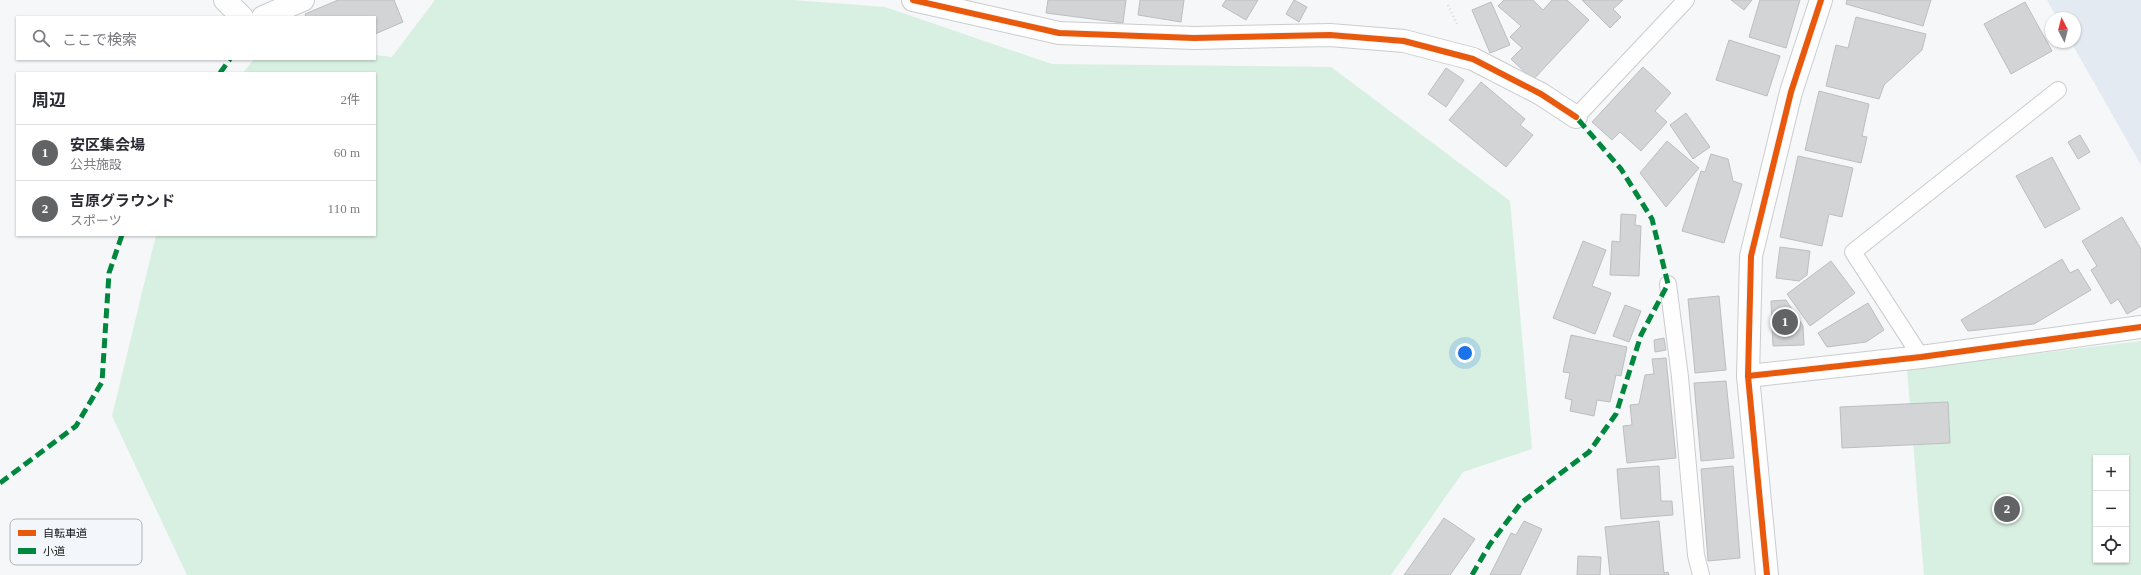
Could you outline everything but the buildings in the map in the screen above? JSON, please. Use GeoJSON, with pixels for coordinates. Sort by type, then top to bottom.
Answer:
{"type":"FeatureCollection","features":[{"type":"Feature","properties":{"kind":"street"},"geometry":{"type":"LineString","coordinates":[[225,0],[241,16]]}},
{"type":"Feature","properties":{"kind":"street"},"geometry":{"type":"LineString","coordinates":[[265,16],[303,0]]}},
{"type":"Feature","properties":{"kind":"street"},"geometry":{"type":"LineString","coordinates":[[914,0],[1059,33],[1194,38],[1330,35],[1404,41],[1473,59],[1541,94],[1576,117]]}},
{"type":"Feature","properties":{"kind":"street"},"geometry":{"type":"LineString","coordinates":[[1767,575],[1748,376],[1751,256],[1791,92],[1821,0]]}},
{"type":"Feature","properties":{"kind":"street"},"geometry":{"type":"LineString","coordinates":[[1748,376],[1921,357],[2141,327]]}},
{"type":"Feature","properties":{"kind":"lane"},"geometry":{"type":"LineString","coordinates":[[1576,117],[1686,0]]}},
{"type":"Feature","properties":{"kind":"lane"},"geometry":{"type":"LineString","coordinates":[[1921,357],[1854,252],[2058,90]]}},
{"type":"Feature","properties":{"kind":"lane"},"geometry":{"type":"LineString","coordinates":[[1668,284],[1680,377],[1696,555],[1701,575]]}},
{"type":"Feature","properties":{"kind":"shaded area"},"geometry":{"type":"Polygon","coordinates":[[[2047,0],[2141,0],[2141,165],[2074,48],[2081,48],[2081,12],[2054,12],[2047,0]]]}},
{"type":"Feature","properties":{"kind":"green space"},"geometry":{"type":"Polygon","coordinates":[[[435,0],[793,0],[885,7],[1052,64],[1331,67],[1510,201],[1532,449],[1463,472],[1391,575],[187,575],[112,416],[156,236],[376,236],[376,72],[244,72],[253,60],[376,60],[376,55],[392,57],[435,0]]]}},
{"type":"Feature","properties":{"kind":"green space"},"geometry":{"type":"Polygon","coordinates":[[[2141,341],[2141,575],[1924,575],[1907,369],[2141,341]]]}},
{"type":"Feature","properties":{"kind":"marked path"},"geometry":{"type":"LineString","coordinates":[[221,72],[229,60]]}},
{"type":"Feature","properties":{"kind":"marked path"},"geometry":{"type":"LineString","coordinates":[[1472,575],[1490,544],[1521,503],[1589,452],[1616,414],[1641,335],[1668,284],[1652,219],[1621,169],[1576,117]]}},
{"type":"Feature","properties":{"kind":"marked path"},"geometry":{"type":"LineString","coordinates":[[0,483],[76,426],[102,382],[109,273],[122,236]]}},
{"type":"Feature","properties":{"kind":"cycle path"},"geometry":{"type":"LineString","coordinates":[[913,0],[1059,33],[1194,38],[1330,35],[1404,41],[1473,59],[1541,94],[1576,117]]}},
{"type":"Feature","properties":{"kind":"cycle path"},"geometry":{"type":"LineString","coordinates":[[1767,575],[1748,376],[1751,256],[1791,92],[1821,0]]}},
{"type":"Feature","properties":{"kind":"cycle path"},"geometry":{"type":"LineString","coordinates":[[1748,376],[1921,357],[2141,327]]}},
{"type":"Feature","properties":{"kind":"place","name":"安区集会場"},"geometry":{"type":"Point","coordinates":[1785,322]}},
{"type":"Feature","properties":{"kind":"place","name":"吉原グラウンド"},"geometry":{"type":"Point","coordinates":[2007,509]}}]}
